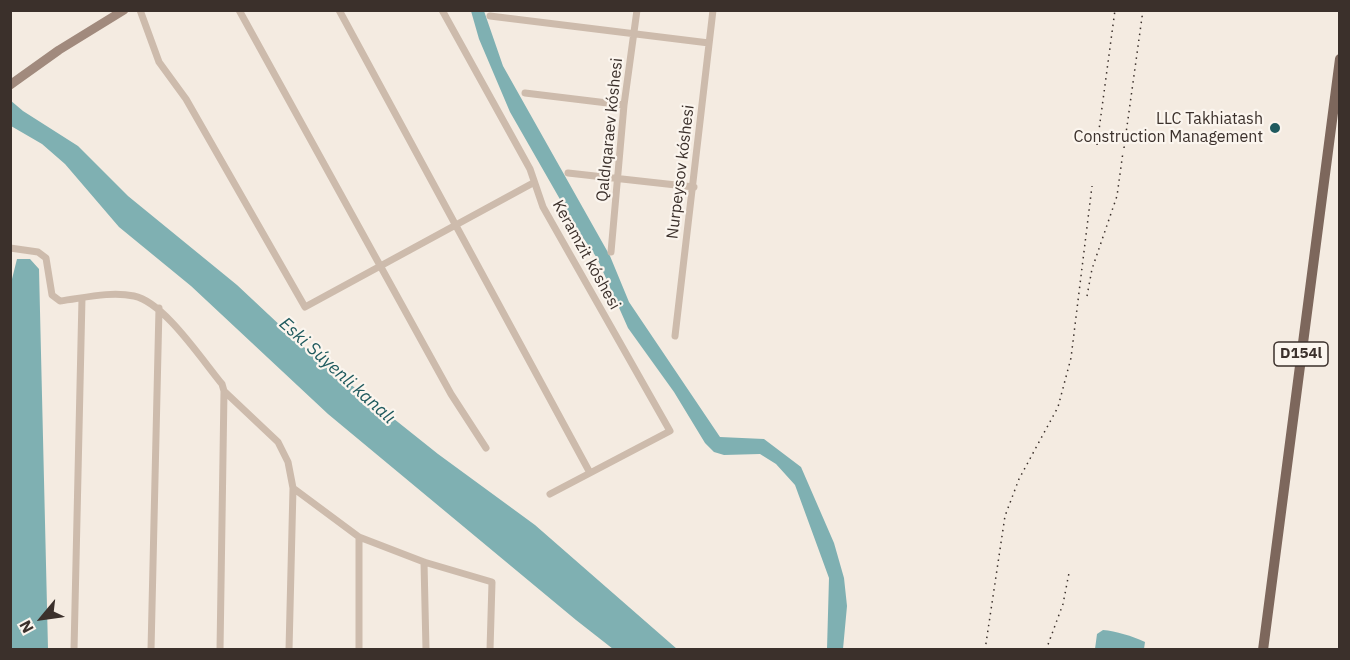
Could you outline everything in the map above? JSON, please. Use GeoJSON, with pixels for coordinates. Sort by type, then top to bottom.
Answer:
{"type":"FeatureCollection","features":[{"type":"Feature","properties":{"kind":"main road","name":"D154l"},"geometry":{"type":"LineString","coordinates":[[1263,650],[1340,59]]}},
{"type":"Feature","properties":{"kind":"street"},"geometry":{"type":"LineString","coordinates":[[14,82],[59,50],[124,10]]}},
{"type":"Feature","properties":{"kind":"street"},"geometry":{"type":"LineString","coordinates":[[140,10],[159,62],[186,99],[305,308],[533,183]]}},
{"type":"Feature","properties":{"kind":"street"},"geometry":{"type":"LineString","coordinates":[[239,10],[451,394],[486,448]]}},
{"type":"Feature","properties":{"kind":"street"},"geometry":{"type":"LineString","coordinates":[[339,10],[590,471]]}},
{"type":"Feature","properties":{"kind":"street","name":"Keramzit kóshesi"},"geometry":{"type":"LineString","coordinates":[[442,10],[530,169],[543,207],[670,431],[550,494]]}},
{"type":"Feature","properties":{"kind":"street","name":"Qaldıqaraev kóshesi"},"geometry":{"type":"LineString","coordinates":[[611,252],[624,105],[638,10]]}},
{"type":"Feature","properties":{"kind":"street","name":"Nurpeysov kóshesi"},"geometry":{"type":"LineString","coordinates":[[675,336],[713,10]]}},
{"type":"Feature","properties":{"kind":"street"},"geometry":{"type":"LineString","coordinates":[[490,16],[710,43]]}},
{"type":"Feature","properties":{"kind":"street"},"geometry":{"type":"LineString","coordinates":[[525,93],[624,105]]}},
{"type":"Feature","properties":{"kind":"street"},"geometry":{"type":"LineString","coordinates":[[568,173],[694,187]]}},
{"type":"Feature","properties":{"kind":"street"},"geometry":{"type":"LineString","coordinates":[[10,248],[38,252],[46,258],[52,295],[60,301],[110,294],[136,296],[159,308],[222,384],[224,391],[220,650]]}},
{"type":"Feature","properties":{"kind":"street"},"geometry":{"type":"LineString","coordinates":[[74,650],[82,298]]}},
{"type":"Feature","properties":{"kind":"street"},"geometry":{"type":"LineString","coordinates":[[151,650],[159,308]]}},
{"type":"Feature","properties":{"kind":"street"},"geometry":{"type":"LineString","coordinates":[[224,391],[278,442],[288,462],[293,488],[289,650]]}},
{"type":"Feature","properties":{"kind":"street"},"geometry":{"type":"LineString","coordinates":[[293,488],[359,537],[424,562],[492,582],[490,650]]}},
{"type":"Feature","properties":{"kind":"street"},"geometry":{"type":"LineString","coordinates":[[359,537],[359,650]]}},
{"type":"Feature","properties":{"kind":"street"},"geometry":{"type":"LineString","coordinates":[[424,562],[426,650]]}},
{"type":"Feature","properties":{"kind":"water"},"geometry":{"type":"Polygon","coordinates":[[[471,11],[484,11],[503,66],[610,256],[629,302],[720,437],[764,439],[801,467],[834,543],[844,578],[847,606],[843,649],[827,649],[829,578],[795,485],[776,464],[760,454],[724,455],[714,452],[705,443],[674,392],[628,328],[597,258],[577,229],[510,112],[479,39],[471,11]]]}},
{"type":"Feature","properties":{"kind":"water"},"geometry":{"type":"Polygon","coordinates":[[[10,100],[23,111],[78,146],[128,196],[237,285],[300,344],[438,454],[535,525],[677,649],[613,649],[576,620],[328,414],[191,286],[119,227],[65,164],[42,144],[11,126],[10,100]]]}},
{"type":"Feature","properties":{"kind":"water"},"geometry":{"type":"Polygon","coordinates":[[[17,259],[30,259],[39,269],[48,649],[11,649],[11,283],[17,259]]]}},
{"type":"Feature","properties":{"kind":"water"},"geometry":{"type":"Polygon","coordinates":[[[1103,630],[1124,634],[1145,642],[1144,649],[1095,649],[1097,634],[1103,630]]]}},
{"type":"Feature","properties":{"kind":"railway"},"geometry":{"type":"LineString","coordinates":[[1097,145],[1115,10]]}},
{"type":"Feature","properties":{"kind":"railway"},"geometry":{"type":"LineString","coordinates":[[1124,148],[1143,10]]}},
{"type":"Feature","properties":{"kind":"railway"},"geometry":{"type":"LineString","coordinates":[[1087,296],[1092,269],[1117,196],[1123,152]]}},
{"type":"Feature","properties":{"kind":"railway"},"geometry":{"type":"LineString","coordinates":[[985,650],[1005,516],[1019,479],[1058,407],[1071,358],[1092,186]]}},
{"type":"Feature","properties":{"kind":"railway"},"geometry":{"type":"LineString","coordinates":[[1046,650],[1063,604],[1069,573]]}},
{"type":"Feature","properties":{"kind":"place","name":"LLC Takhiatash Construction Management"},"geometry":{"type":"Point","coordinates":[1275,128]}},
{"type":"Feature","properties":{"kind":"water label","name":"Eski Súyenli kanalı"},"geometry":{"type":"Point","coordinates":[337,371]}}]}
